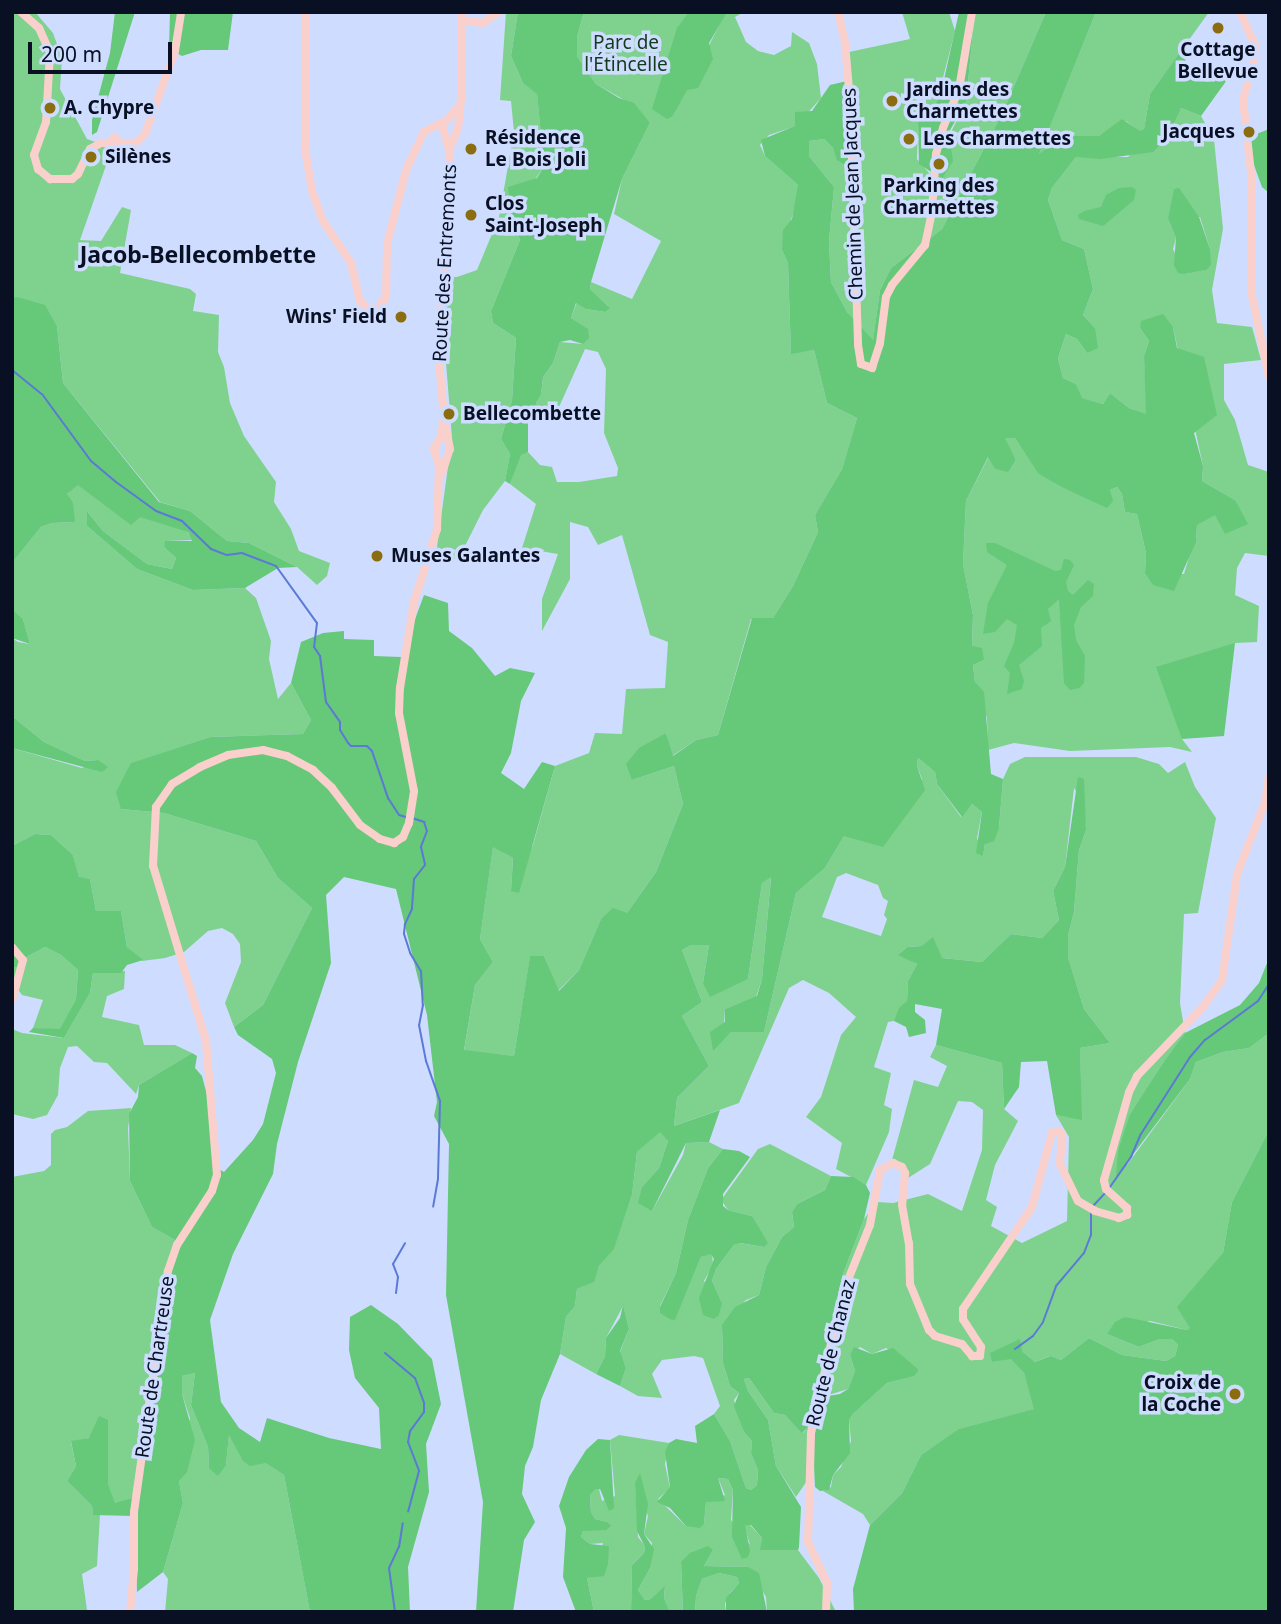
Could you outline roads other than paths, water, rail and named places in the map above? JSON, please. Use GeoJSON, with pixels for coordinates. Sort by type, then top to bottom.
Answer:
{"type":"FeatureCollection","features":[{"type":"Feature","properties":{"kind":"street"},"geometry":{"type":"LineString","coordinates":[[21,12],[39,28],[50,53],[46,122],[34,155],[38,169],[50,179],[72,179],[79,172],[90,149],[100,144],[109,144],[115,137],[122,144],[137,142],[146,131],[175,51],[181,12]]}},
{"type":"Feature","properties":{"kind":"street"},"geometry":{"type":"LineString","coordinates":[[305,12],[305,149],[312,191],[323,221],[355,272],[360,302],[373,309],[383,304],[386,296],[387,244],[401,186],[423,134],[429,128],[444,127],[454,120],[457,124]]}},
{"type":"Feature","properties":{"kind":"street"},"geometry":{"type":"LineString","coordinates":[[461,16],[483,23],[499,12]]}},
{"type":"Feature","properties":{"kind":"street","name":"Chemin de Jean Jacques"},"geometry":{"type":"LineString","coordinates":[[838,12],[846,51],[851,114],[858,345],[861,363],[872,368],[880,343],[886,296],[891,285],[925,245],[932,211],[936,154],[959,89],[972,12]]}},
{"type":"Feature","properties":{"kind":"street"},"geometry":{"type":"LineString","coordinates":[[1240,12],[1255,45],[1243,100],[1251,172],[1252,296],[1269,377]]}},
{"type":"Feature","properties":{"kind":"street","name":"Route des Entremonts"},"geometry":{"type":"LineString","coordinates":[[438,492],[450,449],[444,418],[438,324],[449,150],[459,106],[461,16]]}},
{"type":"Feature","properties":{"kind":"street"},"geometry":{"type":"LineString","coordinates":[[444,127],[459,106]]}},
{"type":"Feature","properties":{"kind":"street"},"geometry":{"type":"LineString","coordinates":[[444,127],[455,133]]}},
{"type":"Feature","properties":{"kind":"street","name":"Route des Entremonts"},"geometry":{"type":"LineString","coordinates":[[444,127],[449,150]]}},
{"type":"Feature","properties":{"kind":"street","name":"Route des Entremonts"},"geometry":{"type":"LineString","coordinates":[[156,807],[172,784],[200,767],[228,755],[262,750],[287,756],[313,770],[332,788],[360,825],[380,839],[397,843],[410,818],[414,791],[399,713],[400,688],[415,601],[437,529],[437,455],[434,449],[444,418]]}},
{"type":"Feature","properties":{"kind":"street"},"geometry":{"type":"LineString","coordinates":[[438,443],[448,444]]}},
{"type":"Feature","properties":{"kind":"street"},"geometry":{"type":"LineString","coordinates":[[437,455],[447,456]]}},
{"type":"Feature","properties":{"kind":"street","name":"Route de Chanaz"},"geometry":{"type":"LineString","coordinates":[[827,1612],[827,1583],[808,1542],[811,1433],[842,1295],[870,1225],[878,1176],[886,1164],[897,1163],[905,1173],[902,1205],[909,1243],[910,1284],[924,1320],[935,1336],[958,1342],[973,1357],[980,1356],[982,1349],[963,1319],[964,1306],[1032,1206],[1052,1133],[1058,1131],[1062,1134],[1060,1164],[1078,1200],[1096,1211],[1119,1217],[1127,1215],[1127,1208],[1106,1189],[1104,1180],[1129,1091],[1137,1076],[1202,1008],[1222,980],[1237,874],[1265,802],[1269,777]]}},
{"type":"Feature","properties":{"kind":"street","name":"Route de Chartreuse"},"geometry":{"type":"LineString","coordinates":[[130,1612],[134,1569],[134,1512],[168,1271],[177,1245],[212,1191],[217,1175],[206,1041],[153,866],[156,807]]}},
{"type":"Feature","properties":{"kind":"street"},"geometry":{"type":"LineString","coordinates":[[12,947],[21,955],[23,963],[12,1001]]}},
{"type":"Feature","properties":{"kind":"waterway"},"geometry":{"type":"LineString","coordinates":[[12,370],[42,394],[91,461],[116,482],[156,511],[182,521],[211,549],[227,555],[242,553],[276,566],[317,623],[314,647],[320,656],[326,702],[340,722],[340,730],[351,746],[367,746],[372,751],[388,798],[399,815],[406,817]]}},
{"type":"Feature","properties":{"kind":"waterway"},"geometry":{"type":"LineString","coordinates":[[412,818],[424,822],[427,831],[421,847],[425,865],[414,879],[412,909],[404,934],[410,953],[421,971],[423,1005],[419,1025],[426,1061],[440,1101],[438,1179],[433,1207]]}},
{"type":"Feature","properties":{"kind":"waterway"},"geometry":{"type":"LineString","coordinates":[[1110,1187],[1131,1157],[1141,1134],[1190,1057],[1205,1040],[1258,1001],[1269,984]]}},
{"type":"Feature","properties":{"kind":"waterway"},"geometry":{"type":"LineString","coordinates":[[1093,1206],[1105,1193]]}},
{"type":"Feature","properties":{"kind":"waterway"},"geometry":{"type":"LineString","coordinates":[[1015,1349],[1033,1336],[1043,1322],[1056,1286],[1084,1253],[1091,1235],[1091,1213]]}},
{"type":"Feature","properties":{"kind":"waterway"},"geometry":{"type":"LineString","coordinates":[[396,1293],[398,1277],[393,1264],[405,1243]]}},
{"type":"Feature","properties":{"kind":"waterway"},"geometry":{"type":"LineString","coordinates":[[385,1353],[415,1378],[424,1403],[424,1412],[410,1431],[408,1442],[419,1471],[408,1512]]}},
{"type":"Feature","properties":{"kind":"waterway"},"geometry":{"type":"LineString","coordinates":[[395,1612],[389,1568],[399,1547],[403,1523]]}},
{"type":"Feature","properties":{"kind":"place","name":"Cottage Bellevue"},"geometry":{"type":"Point","coordinates":[1218,28]}},
{"type":"Feature","properties":{"kind":"place","name":"Jardins des Charmettes"},"geometry":{"type":"Point","coordinates":[892,101]}},
{"type":"Feature","properties":{"kind":"place","name":"A. Chypre"},"geometry":{"type":"Point","coordinates":[50,108]}},
{"type":"Feature","properties":{"kind":"place","name":"Jacques"},"geometry":{"type":"Point","coordinates":[1249,132]}},
{"type":"Feature","properties":{"kind":"place","name":"Les Charmettes"},"geometry":{"type":"Point","coordinates":[909,139]}},
{"type":"Feature","properties":{"kind":"place","name":"Résidence Le Bois Joli"},"geometry":{"type":"Point","coordinates":[471,149]}},
{"type":"Feature","properties":{"kind":"place","name":"Silènes"},"geometry":{"type":"Point","coordinates":[91,157]}},
{"type":"Feature","properties":{"kind":"place","name":"Parking des Charmettes"},"geometry":{"type":"Point","coordinates":[939,164]}},
{"type":"Feature","properties":{"kind":"place","name":"Clos Saint-Joseph"},"geometry":{"type":"Point","coordinates":[471,215]}},
{"type":"Feature","properties":{"kind":"place","name":"Wins' Field"},"geometry":{"type":"Point","coordinates":[401,317]}},
{"type":"Feature","properties":{"kind":"place","name":"Bellecombette"},"geometry":{"type":"Point","coordinates":[449,414]}},
{"type":"Feature","properties":{"kind":"place","name":"Muses Galantes"},"geometry":{"type":"Point","coordinates":[377,556]}},
{"type":"Feature","properties":{"kind":"place","name":"Croix de la Coche"},"geometry":{"type":"Point","coordinates":[1235,1394]}},
{"type":"Feature","properties":{"kind":"district","name":"Jacob-Bellecombette"},"geometry":{"type":"Point","coordinates":[198,254]}},
{"type":"Feature","properties":{"kind":"park label","name":"Parc de l'Étincelle"},"geometry":{"type":"Point","coordinates":[626,54]}}]}
